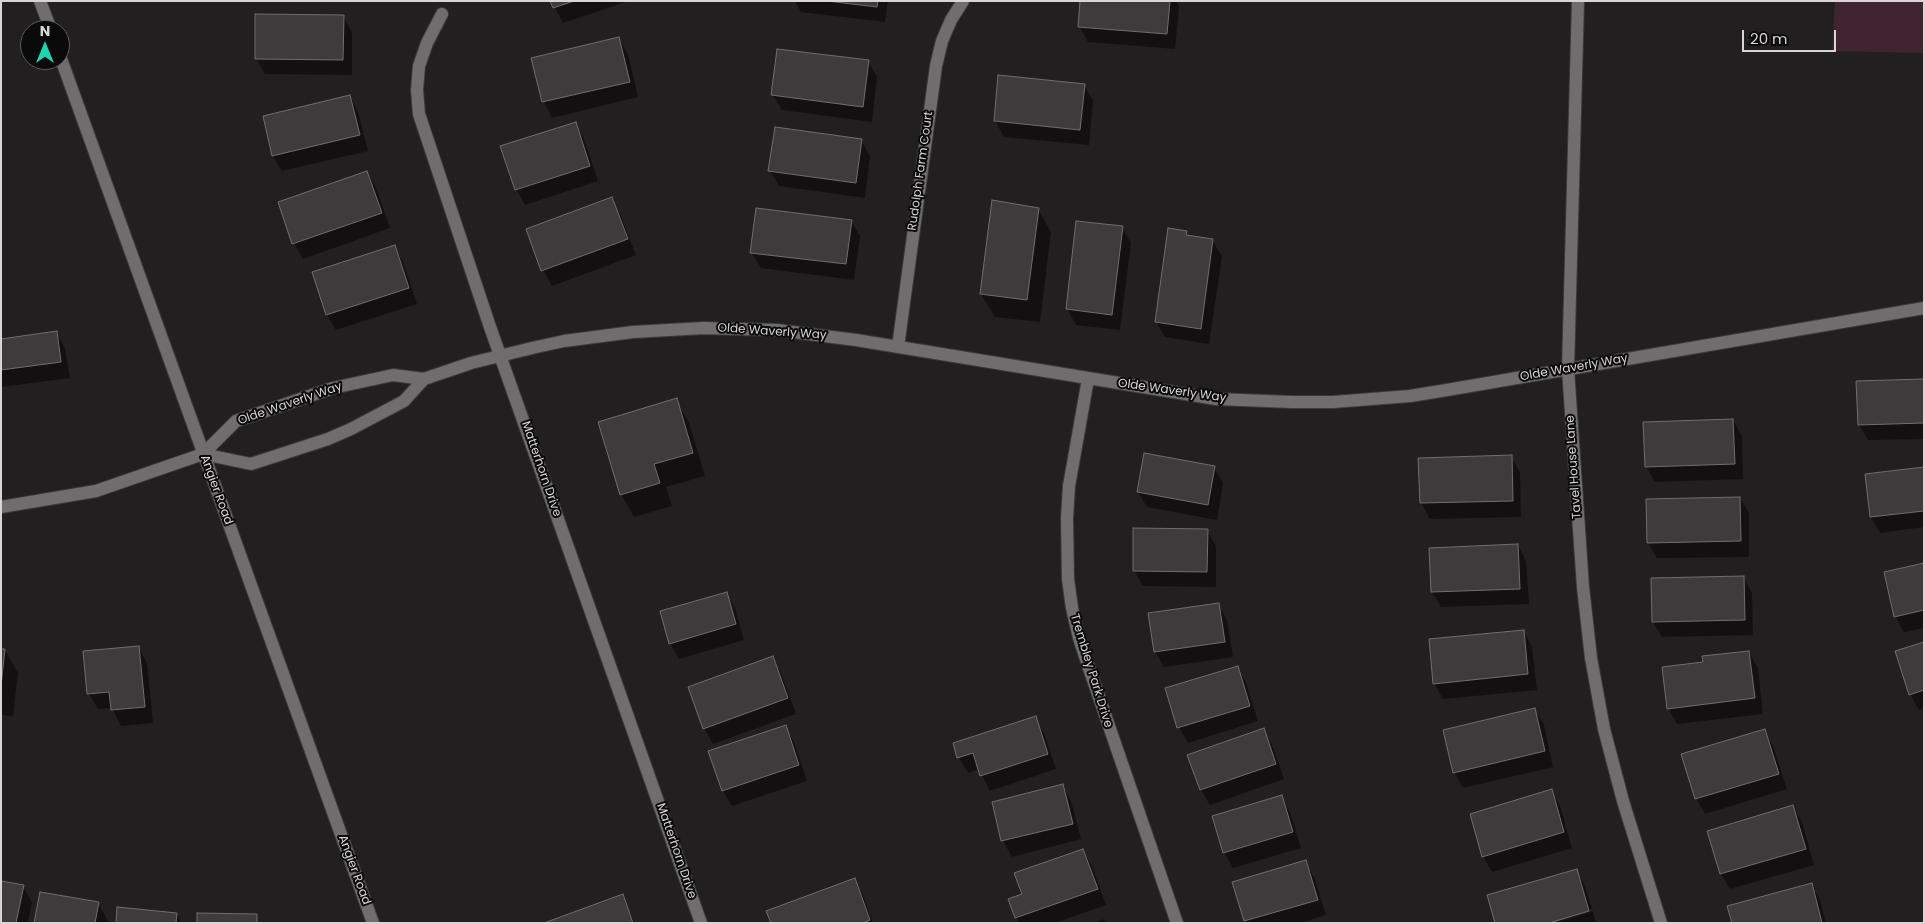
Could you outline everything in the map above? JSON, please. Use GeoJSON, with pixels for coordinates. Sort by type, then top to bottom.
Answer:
{"type":"FeatureCollection","features":[{"type":"Feature","properties":{"kind":"street"},"geometry":{"type":"LineString","coordinates":[[40,1],[47,20]]}},
{"type":"Feature","properties":{"kind":"street","name":"Rudolph Farm Court"},"geometry":{"type":"LineString","coordinates":[[898,347],[936,66],[942,41],[964,1]]}},
{"type":"Feature","properties":{"kind":"street","name":"Tavel House Lane"},"geometry":{"type":"LineString","coordinates":[[1578,1],[1568,368],[1584,597],[1596,694],[1620,792],[1661,923]]}},
{"type":"Feature","properties":{"kind":"street","name":"Matterhorn Drive"},"geometry":{"type":"LineString","coordinates":[[442,14],[427,43],[419,66],[417,90],[419,114],[501,355],[701,923]]}},
{"type":"Feature","properties":{"kind":"street","name":"Angier Road"},"geometry":{"type":"LineString","coordinates":[[65,70],[373,923]]}},
{"type":"Feature","properties":{"kind":"street","name":"Olde Waverly Way"},"geometry":{"type":"LineString","coordinates":[[203,454],[236,421],[309,395],[393,375],[424,379],[501,355],[564,341],[633,332],[704,328],[777,330],[898,347],[1216,399],[1263,402],[1333,402],[1410,396],[1924,308]]}},
{"type":"Feature","properties":{"kind":"street"},"geometry":{"type":"LineString","coordinates":[[1,507],[96,491],[203,454],[252,464],[351,429],[404,401],[424,379]]}},
{"type":"Feature","properties":{"kind":"street","name":"Trembley Park Drive"},"geometry":{"type":"LineString","coordinates":[[1088,379],[1069,486],[1067,518],[1068,579],[1072,608],[1089,668],[1178,923]]}},
{"type":"Feature","properties":{"kind":"shaded area"},"geometry":{"type":"Polygon","coordinates":[[[1835,1],[1924,1],[1924,53],[1832,51],[1835,1]]]}},
{"type":"Feature","properties":{"kind":"building"},"geometry":{"type":"Polygon","coordinates":[[[550,1],[574,1],[553,8],[550,1]]]}},
{"type":"Feature","properties":{"kind":"building"},"geometry":{"type":"Polygon","coordinates":[[[827,1],[878,1],[877,7],[827,1]]]}},
{"type":"Feature","properties":{"kind":"building"},"geometry":{"type":"Polygon","coordinates":[[[1080,1],[1170,1],[1167,34],[1078,27],[1080,1]]]}},
{"type":"Feature","properties":{"kind":"building"},"geometry":{"type":"Polygon","coordinates":[[[255,14],[344,15],[343,60],[255,59],[255,14]]]}},
{"type":"Feature","properties":{"kind":"building"},"geometry":{"type":"Polygon","coordinates":[[[619,37],[630,82],[542,102],[531,58],[619,37]]]}},
{"type":"Feature","properties":{"kind":"building"},"geometry":{"type":"Polygon","coordinates":[[[777,49],[869,60],[863,107],[771,95],[777,49]]]}},
{"type":"Feature","properties":{"kind":"building"},"geometry":{"type":"Polygon","coordinates":[[[998,75],[1085,84],[1080,130],[994,121],[998,75]]]}},
{"type":"Feature","properties":{"kind":"building"},"geometry":{"type":"Polygon","coordinates":[[[350,95],[360,135],[272,156],[263,116],[350,95]]]}},
{"type":"Feature","properties":{"kind":"building"},"geometry":{"type":"Polygon","coordinates":[[[576,122],[590,166],[515,190],[500,146],[576,122]]]}},
{"type":"Feature","properties":{"kind":"building"},"geometry":{"type":"Polygon","coordinates":[[[775,127],[862,139],[856,183],[768,171],[775,127]]]}},
{"type":"Feature","properties":{"kind":"building"},"geometry":{"type":"Polygon","coordinates":[[[367,171],[382,213],[292,244],[278,202],[367,171]]]}},
{"type":"Feature","properties":{"kind":"building"},"geometry":{"type":"Polygon","coordinates":[[[612,197],[628,239],[541,271],[526,229],[612,197]]]}},
{"type":"Feature","properties":{"kind":"building"},"geometry":{"type":"Polygon","coordinates":[[[992,200],[1039,208],[1027,300],[980,294],[992,200]]]}},
{"type":"Feature","properties":{"kind":"building"},"geometry":{"type":"Polygon","coordinates":[[[756,208],[852,220],[846,264],[750,253],[756,208]]]}},
{"type":"Feature","properties":{"kind":"building"},"geometry":{"type":"Polygon","coordinates":[[[1076,221],[1123,226],[1112,315],[1066,309],[1076,221]]]}},
{"type":"Feature","properties":{"kind":"building"},"geometry":{"type":"Polygon","coordinates":[[[1168,228],[1187,231],[1186,235],[1213,239],[1201,329],[1155,322],[1168,228]]]}},
{"type":"Feature","properties":{"kind":"building"},"geometry":{"type":"Polygon","coordinates":[[[395,245],[409,288],[326,315],[312,272],[395,245]]]}},
{"type":"Feature","properties":{"kind":"building"},"geometry":{"type":"Polygon","coordinates":[[[57,331],[61,362],[1,370],[1,339],[57,331]]]}},
{"type":"Feature","properties":{"kind":"building"},"geometry":{"type":"Polygon","coordinates":[[[1924,379],[1924,423],[1858,425],[1856,381],[1924,379]]]}},
{"type":"Feature","properties":{"kind":"building"},"geometry":{"type":"Polygon","coordinates":[[[677,398],[693,453],[654,464],[660,483],[620,495],[598,422],[677,398]]]}},
{"type":"Feature","properties":{"kind":"building"},"geometry":{"type":"Polygon","coordinates":[[[1733,419],[1735,464],[1645,467],[1643,422],[1733,419]]]}},
{"type":"Feature","properties":{"kind":"building"},"geometry":{"type":"Polygon","coordinates":[[[1144,453],[1215,466],[1208,505],[1137,492],[1144,453]]]}},
{"type":"Feature","properties":{"kind":"building"},"geometry":{"type":"Polygon","coordinates":[[[1512,455],[1513,501],[1420,503],[1418,458],[1512,455]]]}},
{"type":"Feature","properties":{"kind":"building"},"geometry":{"type":"Polygon","coordinates":[[[1924,467],[1924,511],[1870,517],[1865,474],[1924,467]]]}},
{"type":"Feature","properties":{"kind":"building"},"geometry":{"type":"Polygon","coordinates":[[[1740,497],[1741,541],[1647,543],[1646,499],[1740,497]]]}},
{"type":"Feature","properties":{"kind":"building"},"geometry":{"type":"Polygon","coordinates":[[[1133,528],[1208,529],[1207,572],[1133,571],[1133,528]]]}},
{"type":"Feature","properties":{"kind":"building"},"geometry":{"type":"Polygon","coordinates":[[[1518,544],[1520,589],[1431,592],[1429,548],[1518,544]]]}},
{"type":"Feature","properties":{"kind":"building"},"geometry":{"type":"Polygon","coordinates":[[[1924,563],[1924,610],[1894,617],[1884,572],[1924,563]]]}},
{"type":"Feature","properties":{"kind":"building"},"geometry":{"type":"Polygon","coordinates":[[[1744,576],[1745,620],[1652,622],[1651,578],[1744,576]]]}},
{"type":"Feature","properties":{"kind":"building"},"geometry":{"type":"Polygon","coordinates":[[[727,592],[736,624],[669,644],[660,611],[727,592]]]}},
{"type":"Feature","properties":{"kind":"building"},"geometry":{"type":"Polygon","coordinates":[[[1219,603],[1225,642],[1154,652],[1148,613],[1219,603]]]}},
{"type":"Feature","properties":{"kind":"building"},"geometry":{"type":"Polygon","coordinates":[[[1524,630],[1528,674],[1433,684],[1429,639],[1524,630]]]}},
{"type":"Feature","properties":{"kind":"building"},"geometry":{"type":"Polygon","coordinates":[[[1924,642],[1924,690],[1909,695],[1895,651],[1924,642]]]}},
{"type":"Feature","properties":{"kind":"building"},"geometry":{"type":"Polygon","coordinates":[[[139,646],[145,707],[111,710],[109,692],[87,694],[83,651],[139,646]]]}},
{"type":"Feature","properties":{"kind":"building"},"geometry":{"type":"Polygon","coordinates":[[[1,649],[5,649],[1,686],[1,649]]]}},
{"type":"Feature","properties":{"kind":"building"},"geometry":{"type":"Polygon","coordinates":[[[1749,651],[1755,698],[1667,709],[1662,667],[1703,662],[1702,656],[1749,651]]]}},
{"type":"Feature","properties":{"kind":"building"},"geometry":{"type":"Polygon","coordinates":[[[773,656],[788,698],[703,729],[688,687],[773,656]]]}},
{"type":"Feature","properties":{"kind":"building"},"geometry":{"type":"Polygon","coordinates":[[[1238,666],[1250,706],[1177,728],[1165,688],[1238,666]]]}},
{"type":"Feature","properties":{"kind":"building"},"geometry":{"type":"Polygon","coordinates":[[[1535,708],[1545,751],[1453,773],[1443,730],[1535,708]]]}},
{"type":"Feature","properties":{"kind":"building"},"geometry":{"type":"Polygon","coordinates":[[[1036,716],[1048,754],[980,776],[973,753],[957,758],[953,743],[1036,716]]]}},
{"type":"Feature","properties":{"kind":"building"},"geometry":{"type":"Polygon","coordinates":[[[786,725],[799,765],[722,791],[708,751],[786,725]]]}},
{"type":"Feature","properties":{"kind":"building"},"geometry":{"type":"Polygon","coordinates":[[[1264,728],[1276,764],[1200,790],[1187,755],[1264,728]]]}},
{"type":"Feature","properties":{"kind":"building"},"geometry":{"type":"Polygon","coordinates":[[[1765,729],[1779,774],[1695,799],[1681,754],[1765,729]]]}},
{"type":"Feature","properties":{"kind":"building"},"geometry":{"type":"Polygon","coordinates":[[[1063,784],[1073,824],[1001,841],[992,802],[1063,784]]]}},
{"type":"Feature","properties":{"kind":"building"},"geometry":{"type":"Polygon","coordinates":[[[1552,789],[1564,832],[1482,857],[1470,814],[1552,789]]]}},
{"type":"Feature","properties":{"kind":"building"},"geometry":{"type":"Polygon","coordinates":[[[1282,795],[1293,832],[1223,853],[1212,816],[1282,795]]]}},
{"type":"Feature","properties":{"kind":"building"},"geometry":{"type":"Polygon","coordinates":[[[1793,805],[1806,849],[1720,874],[1707,831],[1793,805]]]}},
{"type":"Feature","properties":{"kind":"building"},"geometry":{"type":"Polygon","coordinates":[[[1083,849],[1098,889],[1015,918],[1008,899],[1022,894],[1014,873],[1083,849]]]}},
{"type":"Feature","properties":{"kind":"building"},"geometry":{"type":"Polygon","coordinates":[[[1306,860],[1318,900],[1244,921],[1232,882],[1306,860]]]}},
{"type":"Feature","properties":{"kind":"building"},"geometry":{"type":"Polygon","coordinates":[[[1577,869],[1589,911],[1549,923],[1495,923],[1487,895],[1577,869]]]}},
{"type":"Feature","properties":{"kind":"building"},"geometry":{"type":"Polygon","coordinates":[[[855,878],[870,920],[863,923],[771,923],[766,911],[855,878]]]}},
{"type":"Feature","properties":{"kind":"building"},"geometry":{"type":"Polygon","coordinates":[[[1,881],[24,885],[16,923],[1,923],[1,881]]]}},
{"type":"Feature","properties":{"kind":"building"},"geometry":{"type":"Polygon","coordinates":[[[1812,883],[1822,923],[1732,923],[1727,906],[1812,883]]]}},
{"type":"Feature","properties":{"kind":"building"},"geometry":{"type":"Polygon","coordinates":[[[40,892],[99,902],[95,923],[34,923],[40,892]]]}},
{"type":"Feature","properties":{"kind":"building"},"geometry":{"type":"Polygon","coordinates":[[[623,894],[633,923],[544,923],[623,894]]]}},
{"type":"Feature","properties":{"kind":"building"},"geometry":{"type":"Polygon","coordinates":[[[117,907],[177,913],[176,923],[116,923],[117,907]]]}},
{"type":"Feature","properties":{"kind":"building"},"geometry":{"type":"Polygon","coordinates":[[[197,913],[257,914],[257,923],[197,923],[197,913]]]}}]}
